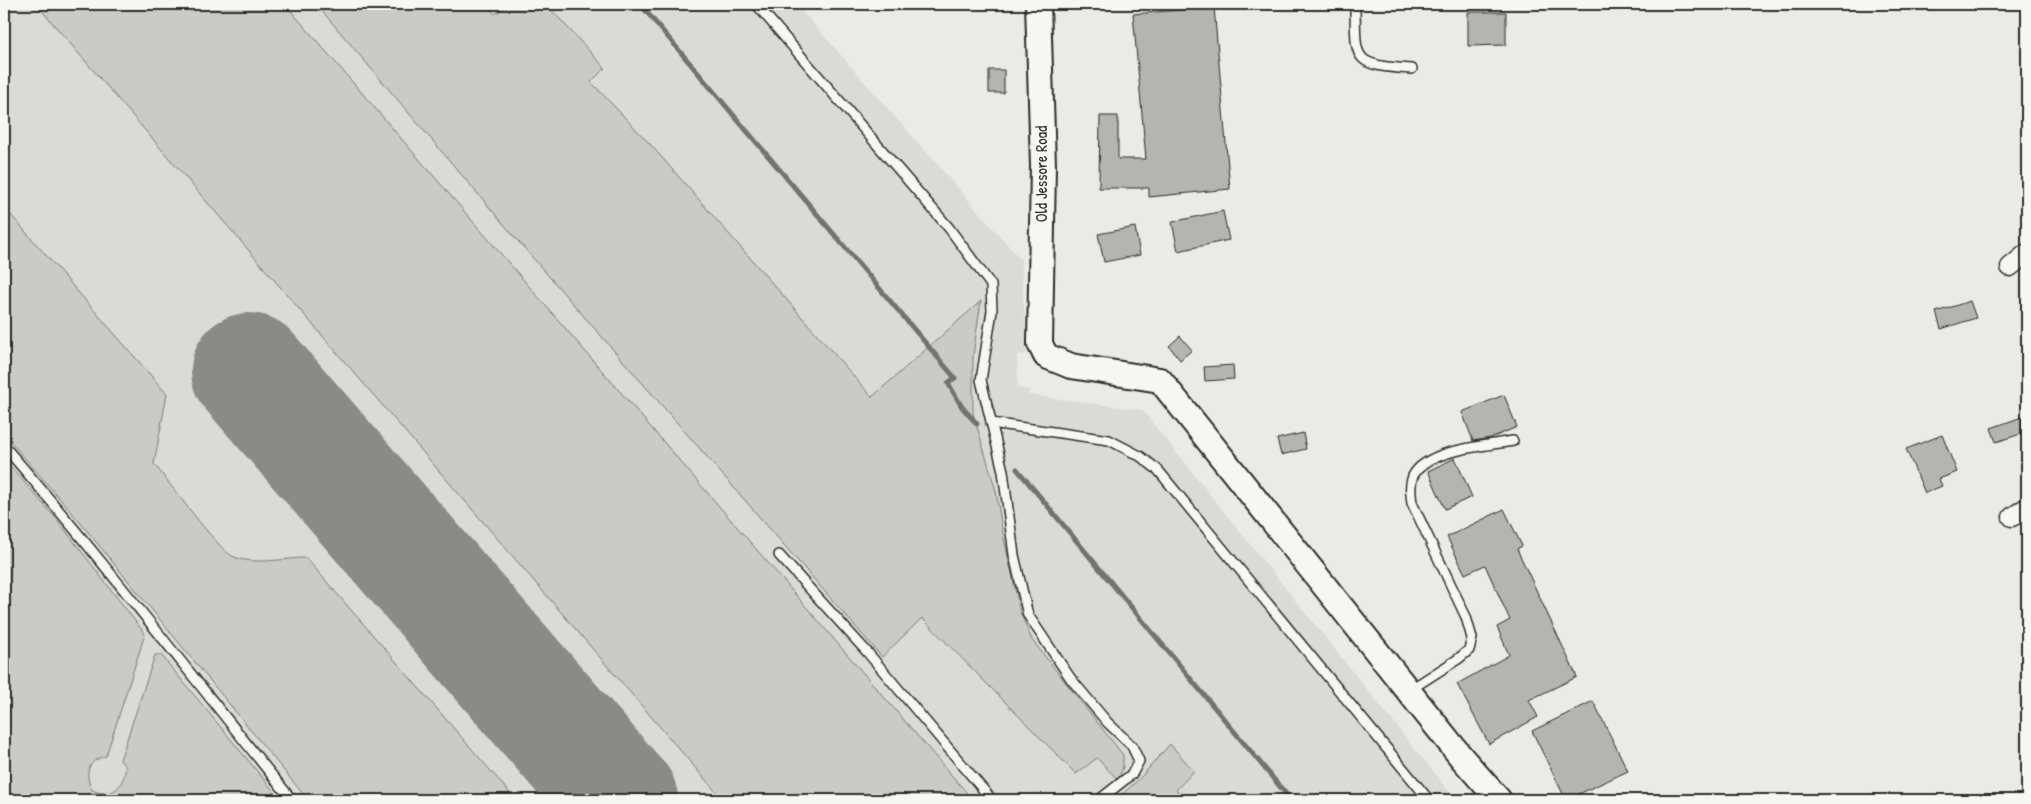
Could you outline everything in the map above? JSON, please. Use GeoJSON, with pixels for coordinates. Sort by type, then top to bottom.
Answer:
{"type":"FeatureCollection","features":[{"type":"Feature","properties":{"kind":"street","name":"Old Jessore Road"},"geometry":{"type":"LineString","coordinates":[[1038,4],[1043,166],[1040,344],[1046,356],[1071,366],[1160,380],[1408,691]]}},
{"type":"Feature","properties":{"kind":"street"},"geometry":{"type":"LineString","coordinates":[[2010,267],[2027,253]]}},
{"type":"Feature","properties":{"kind":"street"},"geometry":{"type":"LineString","coordinates":[[2012,517],[2027,507]]}},
{"type":"Feature","properties":{"kind":"street"},"geometry":{"type":"LineString","coordinates":[[1408,691],[1499,800]]}},
{"type":"Feature","properties":{"kind":"lane"},"geometry":{"type":"LineString","coordinates":[[756,4],[949,228],[991,286],[992,312],[981,380],[1003,472],[1014,555],[1028,615],[1071,679],[1107,722],[1132,746],[1139,760],[1132,774],[1100,800]]}},
{"type":"Feature","properties":{"kind":"lane"},"geometry":{"type":"LineString","coordinates":[[1355,4],[1357,52],[1367,63],[1383,67],[1412,69]]}},
{"type":"Feature","properties":{"kind":"lane"},"geometry":{"type":"LineString","coordinates":[[991,423],[1109,440],[1140,456],[1158,470],[1429,800]]}},
{"type":"Feature","properties":{"kind":"lane"},"geometry":{"type":"LineString","coordinates":[[1408,691],[1469,650],[1472,638],[1466,617],[1412,503],[1410,487],[1414,475],[1427,462],[1443,454],[1513,441]]}},
{"type":"Feature","properties":{"kind":"lane"},"geometry":{"type":"LineString","coordinates":[[4,446],[74,526],[292,800]]}},
{"type":"Feature","properties":{"kind":"lane"},"geometry":{"type":"LineString","coordinates":[[779,555],[868,653],[992,800]]}},
{"type":"Feature","properties":{"kind":"shaded area"},"geometry":{"type":"Polygon","coordinates":[[[4,4],[796,4],[1021,260],[1027,354],[1017,355],[1018,388],[1029,390],[1028,395],[1142,410],[1456,800],[4,800],[4,4]]]}},
{"type":"Feature","properties":{"kind":"shaded area"},"geometry":{"type":"Polygon","coordinates":[[[36,4],[285,4],[973,800],[723,800],[36,4]]]}},
{"type":"Feature","properties":{"kind":"shaded area"},"geometry":{"type":"Polygon","coordinates":[[[316,4],[486,4],[495,14],[509,4],[546,4],[605,68],[591,82],[650,144],[872,397],[981,301],[973,356],[973,413],[996,491],[1002,529],[1020,612],[1032,640],[1123,755],[1123,767],[1118,780],[1097,758],[1076,774],[922,618],[882,657],[518,241],[316,4]]]}},
{"type":"Feature","properties":{"kind":"shaded area"},"geometry":{"type":"Polygon","coordinates":[[[4,207],[167,394],[154,464],[215,541],[232,556],[249,561],[306,558],[516,800],[308,800],[79,521],[4,434],[4,207]]]}},
{"type":"Feature","properties":{"kind":"shaded area"},"geometry":{"type":"Polygon","coordinates":[[[4,459],[59,522],[145,634],[106,756],[91,764],[89,769],[88,778],[92,790],[106,793],[111,792],[116,789],[122,780],[126,767],[120,760],[155,655],[161,655],[281,800],[4,800],[4,459]]]}},
{"type":"Feature","properties":{"kind":"shaded area"},"geometry":{"type":"Polygon","coordinates":[[[1170,744],[1194,771],[1176,790],[1185,800],[1116,800],[1140,778],[1170,744]]]}},
{"type":"Feature","properties":{"kind":"building"},"geometry":{"type":"Polygon","coordinates":[[[1214,7],[1230,189],[1149,197],[1149,188],[1099,188],[1100,116],[1118,116],[1118,159],[1146,159],[1133,14],[1214,7]]]}},
{"type":"Feature","properties":{"kind":"building"},"geometry":{"type":"Polygon","coordinates":[[[1468,12],[1506,12],[1506,45],[1468,46],[1468,12]]]}},
{"type":"Feature","properties":{"kind":"building"},"geometry":{"type":"Polygon","coordinates":[[[989,70],[1004,70],[1004,93],[989,93],[989,70]]]}},
{"type":"Feature","properties":{"kind":"building"},"geometry":{"type":"Polygon","coordinates":[[[1223,211],[1229,240],[1178,251],[1172,222],[1223,211]]]}},
{"type":"Feature","properties":{"kind":"building"},"geometry":{"type":"Polygon","coordinates":[[[1135,227],[1140,255],[1104,262],[1098,234],[1135,227]]]}},
{"type":"Feature","properties":{"kind":"building"},"geometry":{"type":"Polygon","coordinates":[[[1970,301],[1976,318],[1941,329],[1936,312],[1970,301]]]}},
{"type":"Feature","properties":{"kind":"building"},"geometry":{"type":"Polygon","coordinates":[[[1180,336],[1192,350],[1180,360],[1169,346],[1180,336]]]}},
{"type":"Feature","properties":{"kind":"building"},"geometry":{"type":"Polygon","coordinates":[[[1233,365],[1234,379],[1205,381],[1204,367],[1233,365]]]}},
{"type":"Feature","properties":{"kind":"building"},"geometry":{"type":"Polygon","coordinates":[[[1504,395],[1517,427],[1491,438],[1473,441],[1462,412],[1504,395]]]}},
{"type":"Feature","properties":{"kind":"building"},"geometry":{"type":"Polygon","coordinates":[[[2022,417],[2027,432],[1996,442],[1991,428],[2022,417]]]}},
{"type":"Feature","properties":{"kind":"building"},"geometry":{"type":"Polygon","coordinates":[[[1303,433],[1306,449],[1281,455],[1277,439],[1303,433]]]}},
{"type":"Feature","properties":{"kind":"building"},"geometry":{"type":"Polygon","coordinates":[[[1942,435],[1957,472],[1939,479],[1942,486],[1925,493],[1906,449],[1942,435]]]}},
{"type":"Feature","properties":{"kind":"building"},"geometry":{"type":"Polygon","coordinates":[[[1455,458],[1472,497],[1445,509],[1428,471],[1455,458]]]}},
{"type":"Feature","properties":{"kind":"building"},"geometry":{"type":"Polygon","coordinates":[[[1504,509],[1522,546],[1517,549],[1577,677],[1529,700],[1538,717],[1489,744],[1457,684],[1509,655],[1497,627],[1510,620],[1485,565],[1465,574],[1447,537],[1504,509]]]}},
{"type":"Feature","properties":{"kind":"building"},"geometry":{"type":"Polygon","coordinates":[[[1593,701],[1628,771],[1566,800],[1532,731],[1593,701]]]}},
{"type":"Feature","properties":{"kind":"waterway"},"geometry":{"type":"LineString","coordinates":[[640,4],[955,378],[948,383],[962,407],[977,424]]}},
{"type":"Feature","properties":{"kind":"waterway"},"geometry":{"type":"LineString","coordinates":[[1017,469],[1291,800]]}},
{"type":"Feature","properties":{"kind":"runway"},"geometry":{"type":"LineString","coordinates":[[249,371],[620,800]]}}]}
